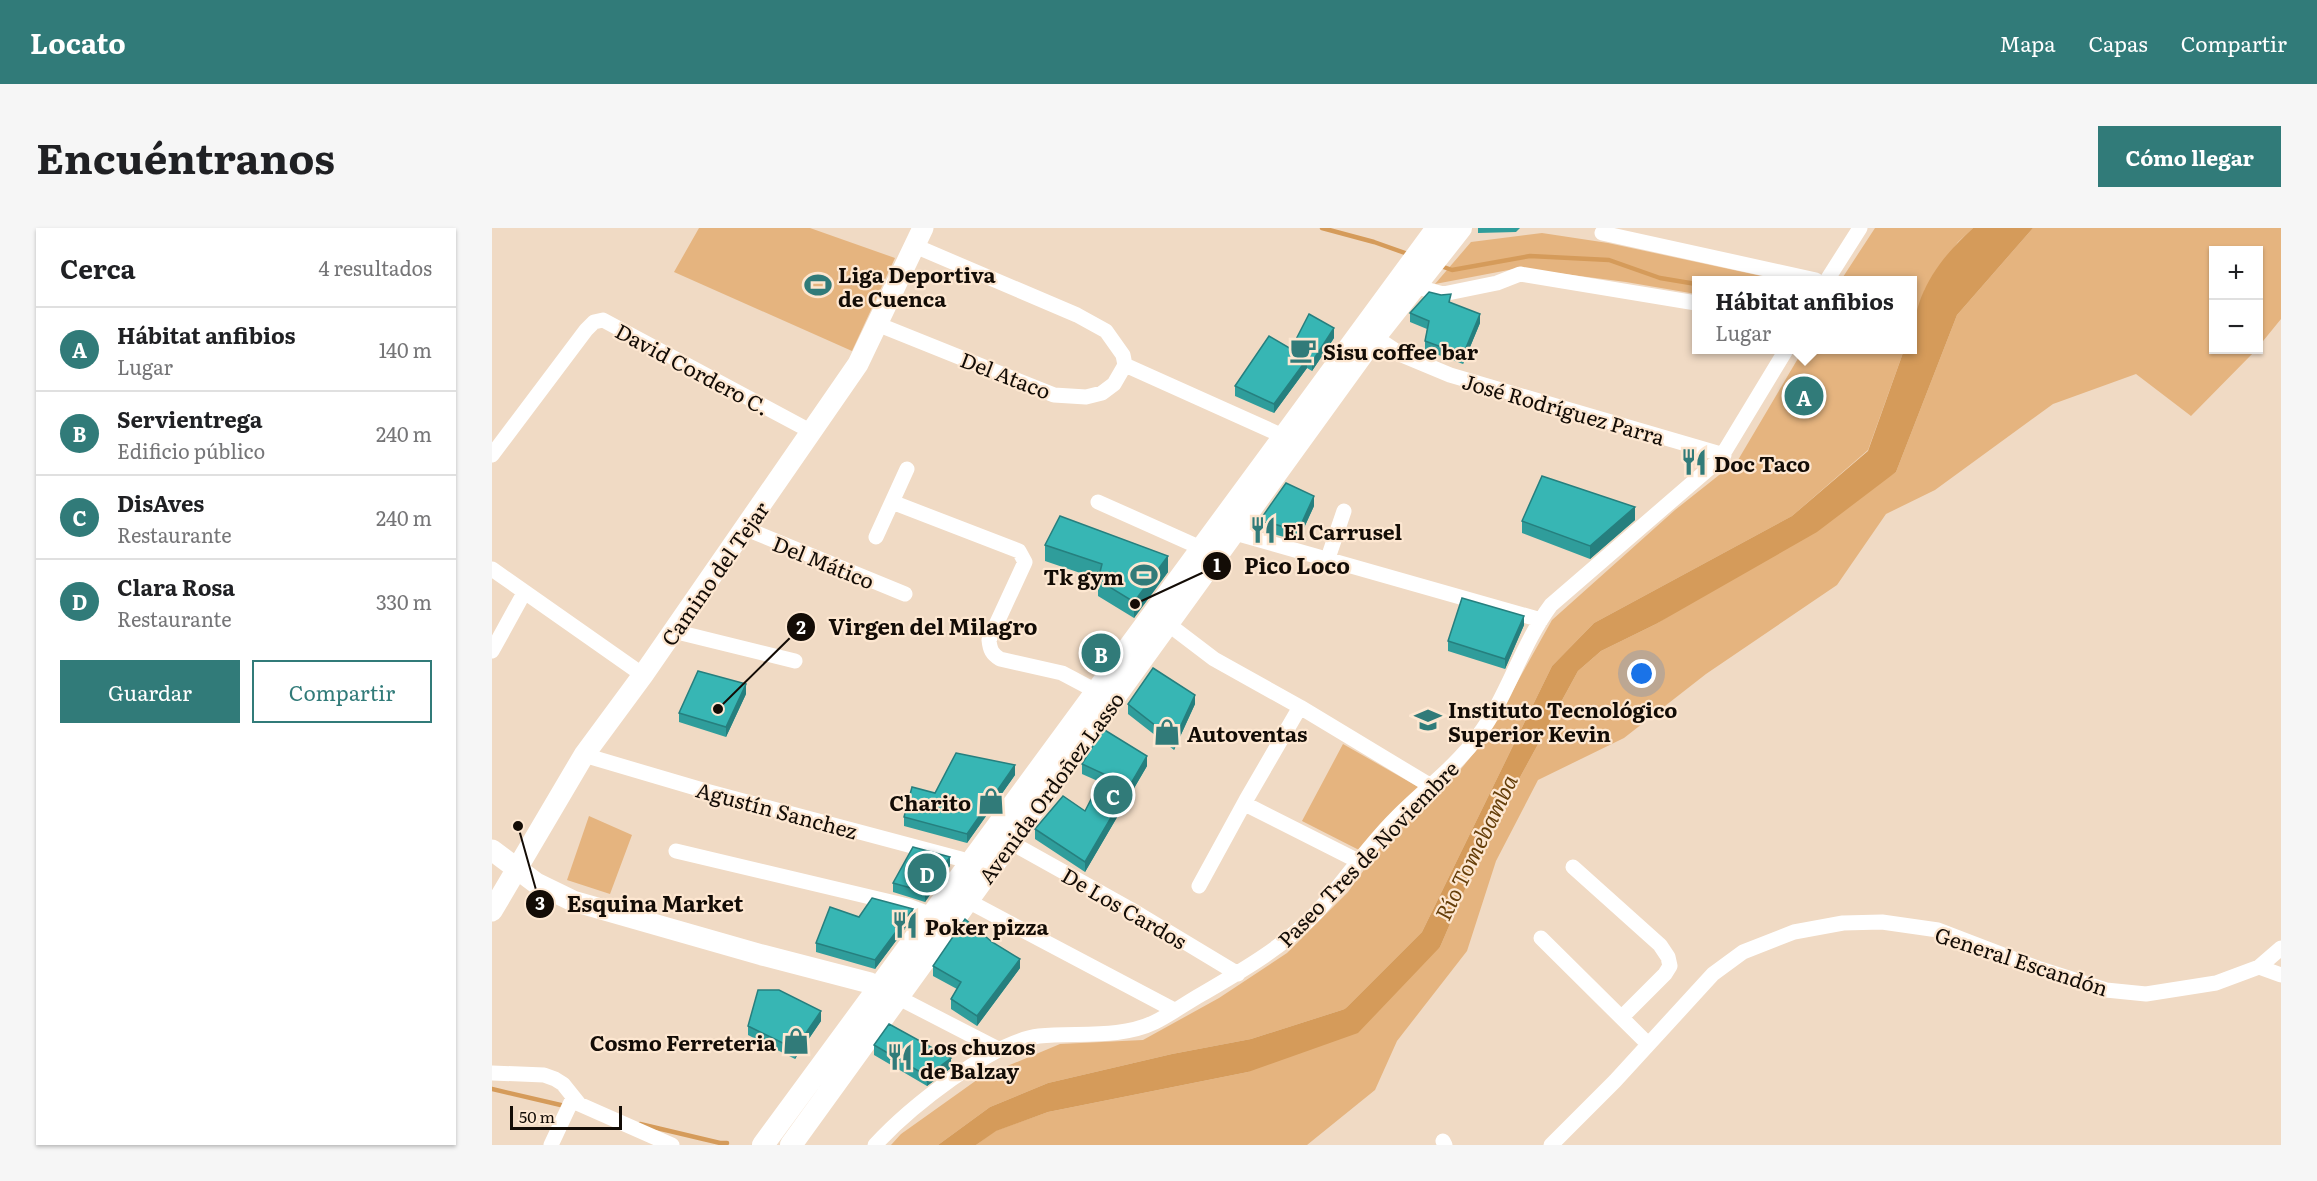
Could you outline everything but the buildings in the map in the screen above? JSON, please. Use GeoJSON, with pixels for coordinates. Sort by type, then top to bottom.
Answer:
{"type":"FeatureCollection","features":[{"type":"Feature","properties":{"kind":"main road","name":"Avenida Ordoñez Lasso"},"geometry":{"type":"LineString","coordinates":[[791,1145],[889,992],[932,915],[1283,436],[1445,232]]}},
{"type":"Feature","properties":{"kind":"main road","name":"Avenida Ordoñez Lasso"},"geometry":{"type":"LineString","coordinates":[[763,1145],[889,992],[968,901],[1375,337],[1405,284]]}},
{"type":"Feature","properties":{"kind":"street"},"geometry":{"type":"LineString","coordinates":[[1830,276],[1860,228]]}},
{"type":"Feature","properties":{"kind":"street"},"geometry":{"type":"LineString","coordinates":[[1602,233],[1798,276]]}},
{"type":"Feature","properties":{"kind":"street"},"geometry":{"type":"LineString","coordinates":[[919,237],[1106,331],[1123,355],[1125,364],[1283,436]]}},
{"type":"Feature","properties":{"kind":"street","name":"Camino del Tejar"},"geometry":{"type":"LineString","coordinates":[[492,911],[584,754],[643,675],[858,364],[919,237]]}},
{"type":"Feature","properties":{"kind":"street"},"geometry":{"type":"LineString","coordinates":[[1405,284],[1443,294],[1497,283],[1520,274],[1692,302]]}},
{"type":"Feature","properties":{"kind":"street","name":"David Cordero C."},"geometry":{"type":"LineString","coordinates":[[492,455],[586,330],[594,322],[603,320],[812,432]]}},
{"type":"Feature","properties":{"kind":"street","name":"Del Ataco"},"geometry":{"type":"LineString","coordinates":[[877,324],[1054,395],[1086,397],[1102,393],[1114,384],[1125,364]]}},
{"type":"Feature","properties":{"kind":"street","name":"José Rodríguez Parra"},"geometry":{"type":"LineString","coordinates":[[1375,337],[1402,356],[1450,375],[1724,455]]}},
{"type":"Feature","properties":{"kind":"street","name":"Paseo Tres de Noviembre"},"geometry":{"type":"LineString","coordinates":[[875,1145],[908,1113],[998,1049],[1036,1036],[1131,1030],[1157,1021],[1238,974],[1280,946],[1316,912],[1395,819],[1457,761],[1478,736],[1496,708],[1551,605],[1724,455],[1784,354]]}},
{"type":"Feature","properties":{"kind":"street"},"geometry":{"type":"LineString","coordinates":[[876,537],[907,469]]}},
{"type":"Feature","properties":{"kind":"street"},"geometry":{"type":"LineString","coordinates":[[892,502],[1019,551],[1026,562],[990,640],[993,655],[1062,673],[1096,691]]}},
{"type":"Feature","properties":{"kind":"street"},"geometry":{"type":"LineString","coordinates":[[1098,502],[1201,548]]}},
{"type":"Feature","properties":{"kind":"street"},"geometry":{"type":"LineString","coordinates":[[1327,561],[1344,511]]}},
{"type":"Feature","properties":{"kind":"street","name":"Del Mático"},"geometry":{"type":"LineString","coordinates":[[744,528],[904,594]]}},
{"type":"Feature","properties":{"kind":"street"},"geometry":{"type":"LineString","coordinates":[[1235,533],[1541,620]]}},
{"type":"Feature","properties":{"kind":"street"},"geometry":{"type":"LineString","coordinates":[[492,569],[643,675]]}},
{"type":"Feature","properties":{"kind":"street"},"geometry":{"type":"LineString","coordinates":[[492,651],[524,593]]}},
{"type":"Feature","properties":{"kind":"street"},"geometry":{"type":"LineString","coordinates":[[1168,624],[1215,659],[1431,786]]}},
{"type":"Feature","properties":{"kind":"street"},"geometry":{"type":"LineString","coordinates":[[672,630],[795,662]]}},
{"type":"Feature","properties":{"kind":"street"},"geometry":{"type":"LineString","coordinates":[[1199,886],[1300,707]]}},
{"type":"Feature","properties":{"kind":"street","name":"Agustín Sanchez"},"geometry":{"type":"LineString","coordinates":[[584,754],[706,791],[961,859],[970,864]]}},
{"type":"Feature","properties":{"kind":"street"},"geometry":{"type":"LineString","coordinates":[[1246,800],[1249,806],[1358,861]]}},
{"type":"Feature","properties":{"kind":"street","name":"De Los Cardos"},"geometry":{"type":"LineString","coordinates":[[1010,842],[1130,909],[1238,974]]}},
{"type":"Feature","properties":{"kind":"street"},"geometry":{"type":"LineString","coordinates":[[492,850],[536,883],[573,901],[889,992],[998,1049]]}},
{"type":"Feature","properties":{"kind":"street"},"geometry":{"type":"LineString","coordinates":[[676,851],[908,906],[932,915]]}},
{"type":"Feature","properties":{"kind":"street"},"geometry":{"type":"LineString","coordinates":[[1573,867],[1660,945],[1668,957],[1670,966],[1665,974],[1622,1017]]}},
{"type":"Feature","properties":{"kind":"street"},"geometry":{"type":"LineString","coordinates":[[968,901],[1174,1010]]}},
{"type":"Feature","properties":{"kind":"street","name":"General Escandón"},"geometry":{"type":"LineString","coordinates":[[1551,1145],[1706,980],[1743,952],[1794,932],[1843,923],[1882,921],[1938,930],[2040,969],[2106,990],[2146,994],[2216,983],[2259,967],[2281,948]]}},
{"type":"Feature","properties":{"kind":"street"},"geometry":{"type":"LineString","coordinates":[[1542,938],[1648,1044]]}},
{"type":"Feature","properties":{"kind":"street"},"geometry":{"type":"LineString","coordinates":[[2259,967],[2281,975]]}},
{"type":"Feature","properties":{"kind":"street"},"geometry":{"type":"LineString","coordinates":[[492,1073],[544,1075],[563,1083],[572,1106],[551,1145]]}},
{"type":"Feature","properties":{"kind":"street"},"geometry":{"type":"LineString","coordinates":[[572,1106],[602,1114],[672,1145]]}},
{"type":"Feature","properties":{"kind":"shaded area"},"geometry":{"type":"Polygon","coordinates":[[[699,228],[810,228],[895,258],[852,351],[674,272],[699,228]]]}},
{"type":"Feature","properties":{"kind":"shaded area"},"geometry":{"type":"Polygon","coordinates":[[[1875,228],[1973,228],[1958,242],[1925,289],[1917,312],[1917,276],[1844,276],[1875,228]]]}},
{"type":"Feature","properties":{"kind":"shaded area"},"geometry":{"type":"Polygon","coordinates":[[[2033,228],[2281,228],[2281,319],[2263,341],[2263,246],[2209,246],[2209,354],[2252,354],[2191,416],[2136,374],[2053,404],[1935,490],[1886,514],[1837,585],[1706,674],[1624,738],[1538,780],[1496,861],[1467,951],[1397,1041],[1375,1090],[1307,1145],[976,1145],[995,1131],[1048,1112],[1248,1072],[1440,947],[1489,834],[1578,671],[1601,651],[1656,624],[1896,472],[1957,315],[2033,228]]]}},
{"type":"Feature","properties":{"kind":"shaded area"},"geometry":{"type":"Polygon","coordinates":[[[1542,233],[1608,243],[1761,276],[1692,276],[1692,293],[1519,268],[1435,284],[1471,242],[1542,233]]]}},
{"type":"Feature","properties":{"kind":"shaded area"},"geometry":{"type":"Polygon","coordinates":[[[1801,354],[1903,354],[1868,450],[1792,516],[1594,623],[1552,666],[1422,932],[1345,1009],[1251,1039],[1172,1054],[1048,1083],[990,1107],[938,1145],[891,1145],[901,1134],[981,1077],[1060,1044],[1143,1040],[1219,998],[1287,953],[1348,892],[1379,849],[1461,769],[1486,738],[1552,620],[1675,510],[1738,460],[1801,354]]]}},
{"type":"Feature","properties":{"kind":"shaded area"},"geometry":{"type":"Polygon","coordinates":[[[1343,744],[1420,788],[1359,850],[1302,821],[1343,744]]]}},
{"type":"Feature","properties":{"kind":"shaded area"},"geometry":{"type":"Polygon","coordinates":[[[589,816],[632,835],[610,894],[567,880],[589,816]]]}},
{"type":"Feature","properties":{"kind":"water","name":"Río Tomebamba"},"geometry":{"type":"Polygon","coordinates":[[[1973,228],[2033,228],[1957,315],[1896,472],[1817,532],[1656,624],[1601,651],[1578,671],[1489,834],[1440,947],[1358,1033],[1248,1072],[1048,1112],[996,1131],[976,1145],[938,1145],[990,1107],[1048,1083],[1172,1054],[1251,1039],[1345,1009],[1422,932],[1552,666],[1594,623],[1792,516],[1868,451],[1903,354],[1917,354],[1917,311],[1921,297],[1937,268],[1973,228]]]}},
{"type":"Feature","properties":{"kind":"waterway"},"geometry":{"type":"LineString","coordinates":[[1322,228],[1408,254]]}},
{"type":"Feature","properties":{"kind":"waterway"},"geometry":{"type":"LineString","coordinates":[[1438,265],[1452,270],[1530,256],[1609,260],[1660,278],[1692,283]]}},
{"type":"Feature","properties":{"kind":"waterway"},"geometry":{"type":"LineString","coordinates":[[492,1089],[565,1106]]}},
{"type":"Feature","properties":{"kind":"waterway"},"geometry":{"type":"LineString","coordinates":[[640,1124],[727,1143]]}},
{"type":"Feature","properties":{"kind":"place","name":"Liga Deportiva de Cuenca"},"geometry":{"type":"Point","coordinates":[818,285]}},
{"type":"Feature","properties":{"kind":"place","name":"Sisu coffee bar"},"geometry":{"type":"Point","coordinates":[1303,350]}},
{"type":"Feature","properties":{"kind":"place","name":"Hábitat anfibios"},"geometry":{"type":"Point","coordinates":[1804,396]}},
{"type":"Feature","properties":{"kind":"place","name":"Doc Taco"},"geometry":{"type":"Point","coordinates":[1694,462]}},
{"type":"Feature","properties":{"kind":"place","name":"El Carrusel"},"geometry":{"type":"Point","coordinates":[1263,530]}},
{"type":"Feature","properties":{"kind":"place","name":"Tk gym"},"geometry":{"type":"Point","coordinates":[1144,575]}},
{"type":"Feature","properties":{"kind":"place","name":"Pico Loco"},"geometry":{"type":"Point","coordinates":[1135,604]}},
{"type":"Feature","properties":{"kind":"place","name":"Servientrega"},"geometry":{"type":"Point","coordinates":[1101,653]}},
{"type":"Feature","properties":{"kind":"place","name":"Virgen del Milagro"},"geometry":{"type":"Point","coordinates":[718,709]}},
{"type":"Feature","properties":{"kind":"place","name":"Instituto Tecnológico Superior Kevin"},"geometry":{"type":"Point","coordinates":[1428,720]}},
{"type":"Feature","properties":{"kind":"place","name":"Autoventas"},"geometry":{"type":"Point","coordinates":[1167,732]}},
{"type":"Feature","properties":{"kind":"place","name":"DisAves"},"geometry":{"type":"Point","coordinates":[1113,795]}},
{"type":"Feature","properties":{"kind":"place","name":"Charito"},"geometry":{"type":"Point","coordinates":[991,801]}},
{"type":"Feature","properties":{"kind":"place","name":"Esquina Market"},"geometry":{"type":"Point","coordinates":[518,826]}},
{"type":"Feature","properties":{"kind":"place","name":"Clara Rosa"},"geometry":{"type":"Point","coordinates":[927,873]}},
{"type":"Feature","properties":{"kind":"place","name":"Poker pizza"},"geometry":{"type":"Point","coordinates":[905,925]}},
{"type":"Feature","properties":{"kind":"place","name":"Cosmo Ferreteria"},"geometry":{"type":"Point","coordinates":[796,1041]}},
{"type":"Feature","properties":{"kind":"place","name":"Los chuzos de Balzay"},"geometry":{"type":"Point","coordinates":[900,1057]}}]}
